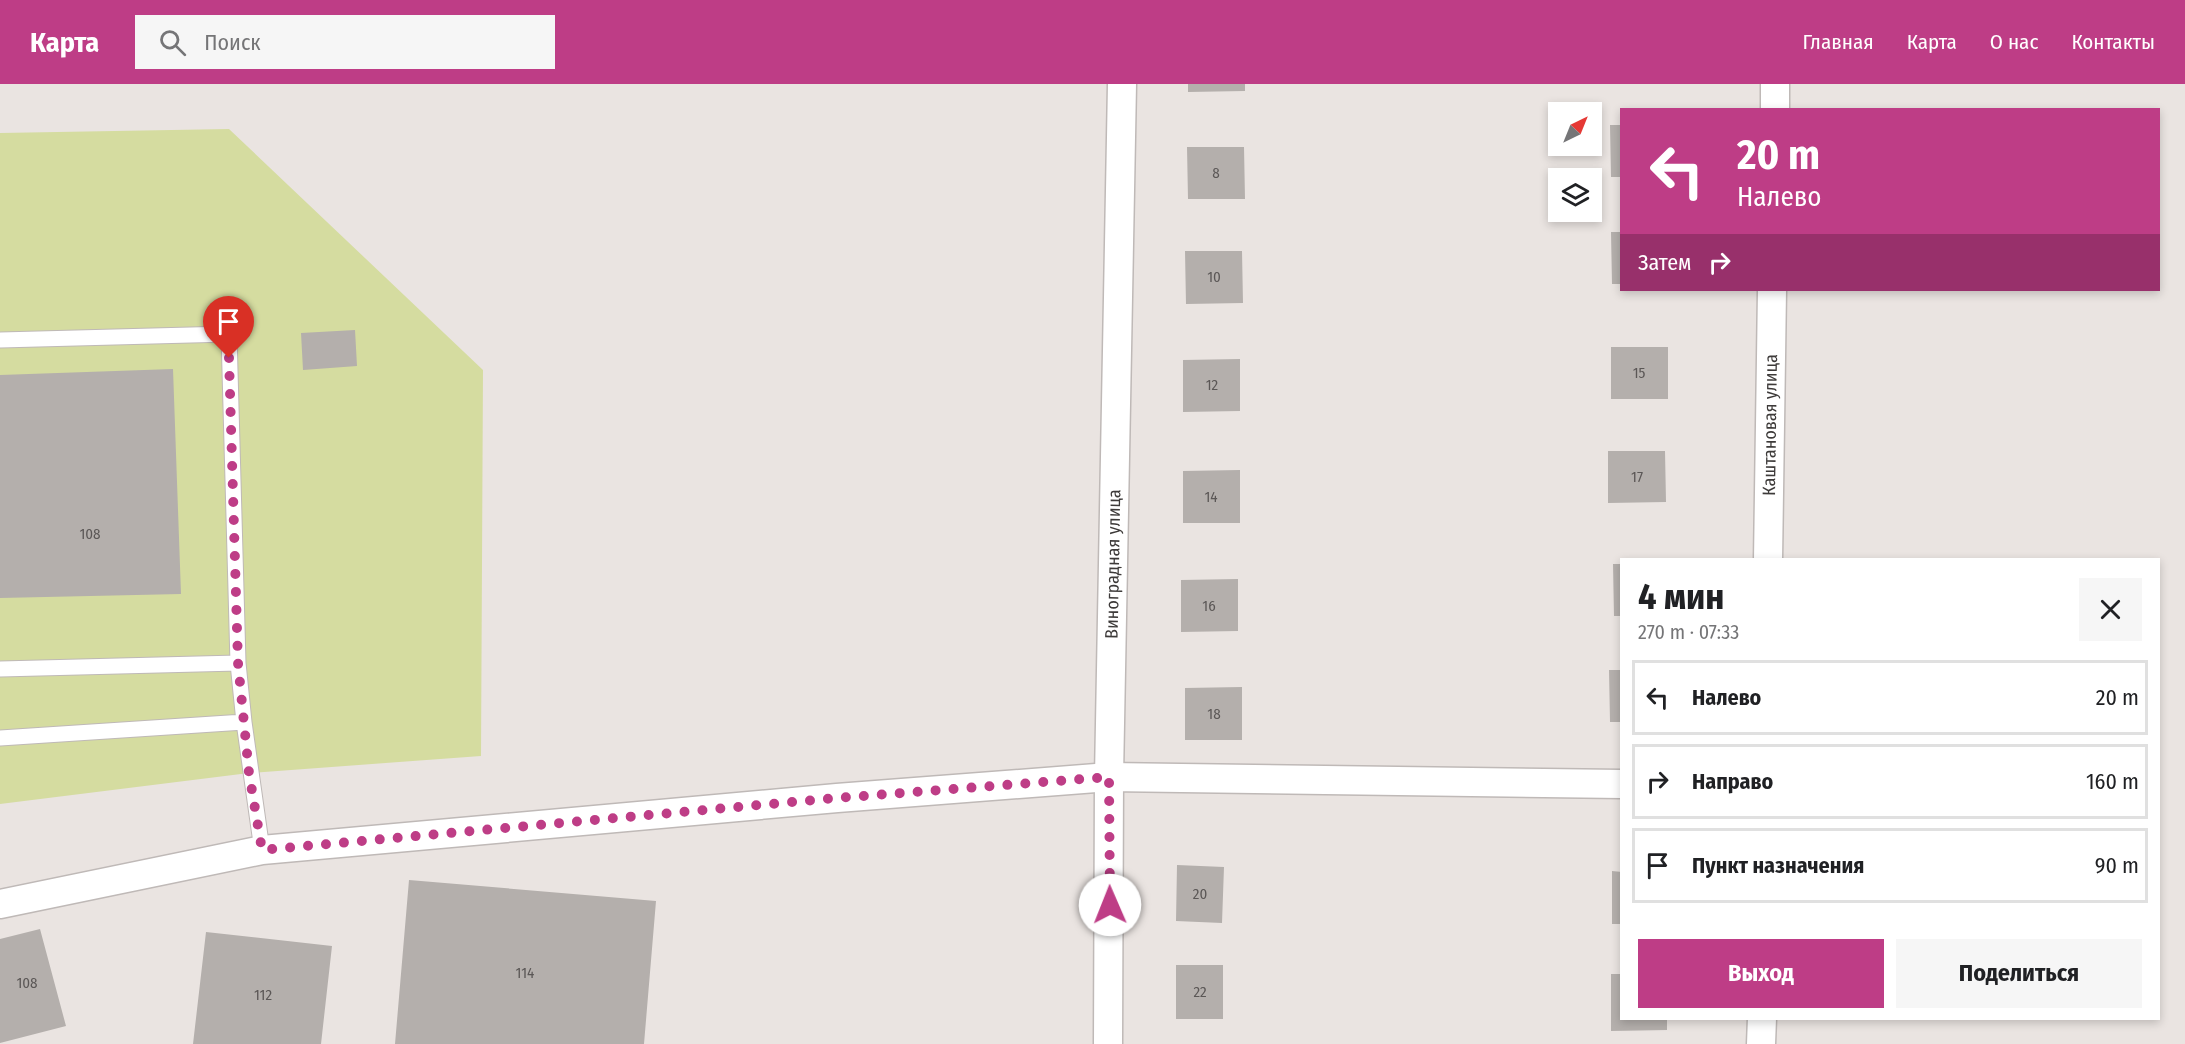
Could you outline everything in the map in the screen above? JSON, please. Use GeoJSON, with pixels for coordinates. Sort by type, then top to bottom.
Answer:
{"type":"FeatureCollection","features":[{"type":"Feature","properties":{"kind":"street","name":"Виноградная улица"},"geometry":{"type":"LineString","coordinates":[[1108,1044],[1109,777],[1122,84]]}},
{"type":"Feature","properties":{"kind":"street"},"geometry":{"type":"LineString","coordinates":[[1775,84],[1775,108]]}},
{"type":"Feature","properties":{"kind":"street","name":"Каштановая улица"},"geometry":{"type":"LineString","coordinates":[[1768,558],[1772,291]]}},
{"type":"Feature","properties":{"kind":"street"},"geometry":{"type":"LineString","coordinates":[[0,904],[262,850],[837,798],[1109,777],[1620,784]]}},
{"type":"Feature","properties":{"kind":"street"},"geometry":{"type":"LineString","coordinates":[[1761,1044],[1762,1020]]}},
{"type":"Feature","properties":{"kind":"lane"},"geometry":{"type":"LineString","coordinates":[[0,340],[229,334],[238,663],[262,850]]}},
{"type":"Feature","properties":{"kind":"lane"},"geometry":{"type":"LineString","coordinates":[[0,669],[238,663]]}},
{"type":"Feature","properties":{"kind":"lane"},"geometry":{"type":"LineString","coordinates":[[0,738],[244,722]]}},
{"type":"Feature","properties":{"kind":"green space"},"geometry":{"type":"Polygon","coordinates":[[[229,129],[483,370],[481,756],[249,773],[0,804],[0,133],[229,129]]]}},
{"type":"Feature","properties":{"kind":"building"},"geometry":{"type":"Polygon","coordinates":[[[1188,84],[1245,84],[1245,91],[1188,92],[1188,84]]]}},
{"type":"Feature","properties":{"kind":"building"},"geometry":{"type":"Polygon","coordinates":[[[1610,125],[1620,125],[1620,177],[1611,177],[1610,125]]]}},
{"type":"Feature","properties":{"kind":"building"},"geometry":{"type":"Polygon","coordinates":[[[1187,147],[1244,147],[1245,199],[1188,199],[1187,147]]]}},
{"type":"Feature","properties":{"kind":"building"},"geometry":{"type":"Polygon","coordinates":[[[1611,232],[1620,232],[1620,284],[1612,284],[1611,232]]]}},
{"type":"Feature","properties":{"kind":"building"},"geometry":{"type":"Polygon","coordinates":[[[1185,251],[1242,251],[1243,303],[1186,304],[1185,251]]]}},
{"type":"Feature","properties":{"kind":"building"},"geometry":{"type":"Polygon","coordinates":[[[355,330],[357,366],[303,370],[301,333],[355,330]]]}},
{"type":"Feature","properties":{"kind":"building"},"geometry":{"type":"Polygon","coordinates":[[[1611,347],[1668,347],[1668,399],[1611,399],[1611,347]]]}},
{"type":"Feature","properties":{"kind":"building"},"geometry":{"type":"Polygon","coordinates":[[[1240,359],[1240,411],[1183,412],[1183,360],[1240,359]]]}},
{"type":"Feature","properties":{"kind":"building"},"geometry":{"type":"Polygon","coordinates":[[[173,369],[181,594],[0,598],[0,375],[173,369]]]}},
{"type":"Feature","properties":{"kind":"building"},"geometry":{"type":"Polygon","coordinates":[[[1608,451],[1665,451],[1666,502],[1608,503],[1608,451]]]}},
{"type":"Feature","properties":{"kind":"building"},"geometry":{"type":"Polygon","coordinates":[[[1240,470],[1240,523],[1183,523],[1183,471],[1240,470]]]}},
{"type":"Feature","properties":{"kind":"building"},"geometry":{"type":"Polygon","coordinates":[[[1613,564],[1620,564],[1620,616],[1614,616],[1613,564]]]}},
{"type":"Feature","properties":{"kind":"building"},"geometry":{"type":"Polygon","coordinates":[[[1238,579],[1238,631],[1181,632],[1181,580],[1238,579]]]}},
{"type":"Feature","properties":{"kind":"building"},"geometry":{"type":"Polygon","coordinates":[[[1609,670],[1620,670],[1620,722],[1610,722],[1609,670]]]}},
{"type":"Feature","properties":{"kind":"building"},"geometry":{"type":"Polygon","coordinates":[[[1242,687],[1242,740],[1185,740],[1185,688],[1242,687]]]}},
{"type":"Feature","properties":{"kind":"building"},"geometry":{"type":"Polygon","coordinates":[[[1177,865],[1224,867],[1222,923],[1176,921],[1177,865]]]}},
{"type":"Feature","properties":{"kind":"building"},"geometry":{"type":"Polygon","coordinates":[[[1612,871],[1620,872],[1620,924],[1612,924],[1612,871]]]}},
{"type":"Feature","properties":{"kind":"building"},"geometry":{"type":"Polygon","coordinates":[[[409,880],[656,901],[644,1044],[395,1044],[409,880]]]}},
{"type":"Feature","properties":{"kind":"building"},"geometry":{"type":"Polygon","coordinates":[[[40,929],[66,1026],[0,1043],[0,939],[40,929]]]}},
{"type":"Feature","properties":{"kind":"building"},"geometry":{"type":"Polygon","coordinates":[[[206,932],[332,946],[321,1044],[193,1044],[206,932]]]}},
{"type":"Feature","properties":{"kind":"building"},"geometry":{"type":"Polygon","coordinates":[[[1176,965],[1223,965],[1223,1019],[1176,1019],[1176,965]]]}},
{"type":"Feature","properties":{"kind":"building"},"geometry":{"type":"Polygon","coordinates":[[[1611,974],[1620,974],[1620,1020],[1667,1020],[1667,1030],[1611,1031],[1611,974]]]}},
{"type":"Feature","properties":{"kind":"route"},"geometry":{"type":"LineString","coordinates":[[229,358],[238,663],[249,773],[262,850],[837,798],[1109,777],[1110,905]]}}]}
